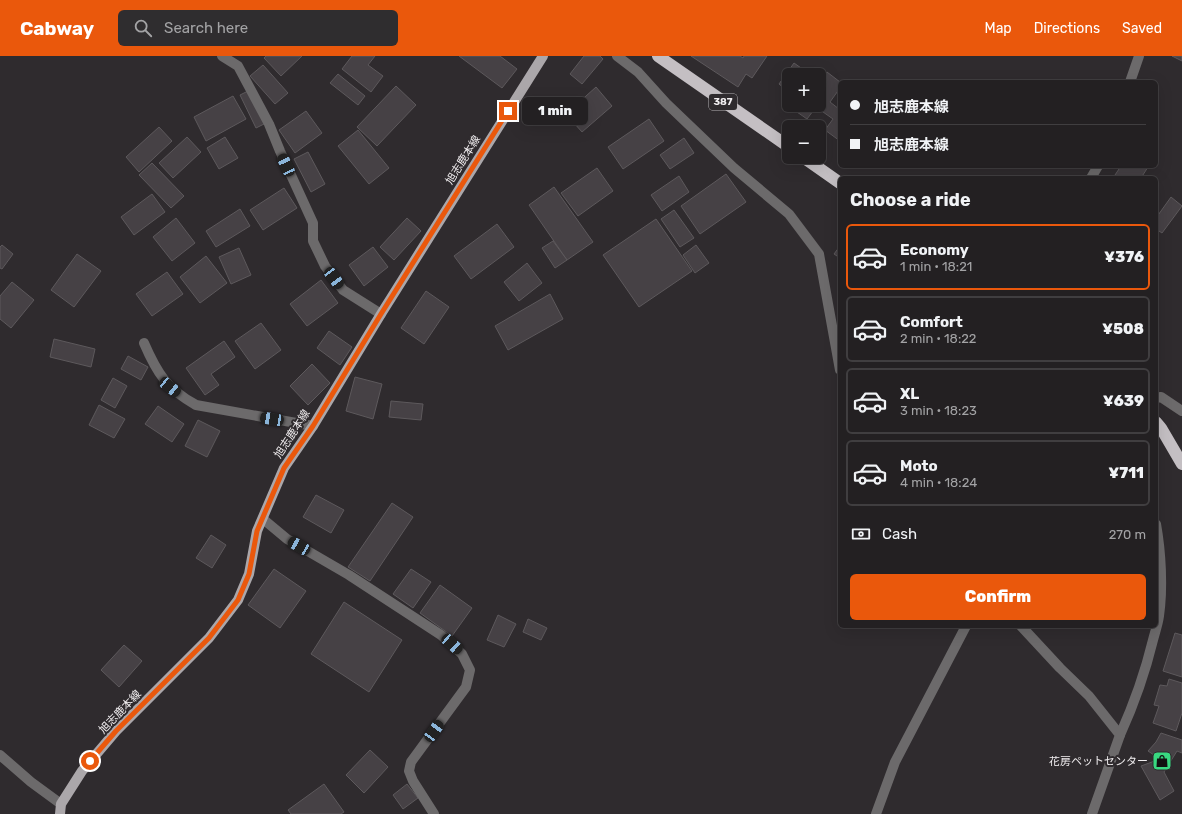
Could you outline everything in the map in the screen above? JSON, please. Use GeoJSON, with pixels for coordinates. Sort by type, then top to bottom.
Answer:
{"type":"FeatureCollection","features":[{"type":"Feature","properties":{"kind":"highway","name":"387"},"geometry":{"type":"LineString","coordinates":[[658,56],[782,142]]}},
{"type":"Feature","properties":{"kind":"highway"},"geometry":{"type":"LineString","coordinates":[[813,164],[838,182]]}},
{"type":"Feature","properties":{"kind":"highway"},"geometry":{"type":"LineString","coordinates":[[1158,424],[1182,464]]}},
{"type":"Feature","properties":{"kind":"main road","name":"旭志鹿本線"},"geometry":{"type":"LineString","coordinates":[[60,809],[82,771],[116,731],[209,638],[238,600],[249,574],[257,531],[284,468],[313,426],[381,314],[543,56]]}},
{"type":"Feature","properties":{"kind":"street"},"geometry":{"type":"LineString","coordinates":[[222,56],[238,66],[269,124],[313,223],[313,241],[325,266],[343,290],[381,314]]}},
{"type":"Feature","properties":{"kind":"street"},"geometry":{"type":"LineString","coordinates":[[617,56],[638,72],[666,104],[734,168],[789,214],[819,254],[838,359]]}},
{"type":"Feature","properties":{"kind":"street"},"geometry":{"type":"LineString","coordinates":[[1131,80],[1139,56]]}},
{"type":"Feature","properties":{"kind":"street"},"geometry":{"type":"LineString","coordinates":[[144,343],[157,370],[170,387],[183,398],[196,405],[313,426]]}},
{"type":"Feature","properties":{"kind":"street"},"geometry":{"type":"LineString","coordinates":[[1158,398],[1161,397],[1182,411]]}},
{"type":"Feature","properties":{"kind":"street"},"geometry":{"type":"LineString","coordinates":[[263,518],[287,539],[349,574],[441,635],[462,654],[470,670],[466,687],[411,762],[409,771],[413,781],[434,814]]}},
{"type":"Feature","properties":{"kind":"street"},"geometry":{"type":"LineString","coordinates":[[1158,539],[1161,575],[1158,620]]}},
{"type":"Feature","properties":{"kind":"street"},"geometry":{"type":"LineString","coordinates":[[876,814],[895,762],[965,628]]}},
{"type":"Feature","properties":{"kind":"street"},"geometry":{"type":"LineString","coordinates":[[1023,628],[1060,668],[1089,696],[1120,735]]}},
{"type":"Feature","properties":{"kind":"street"},"geometry":{"type":"LineString","coordinates":[[1092,814],[1120,735],[1136,699],[1156,628]]}},
{"type":"Feature","properties":{"kind":"street"},"geometry":{"type":"LineString","coordinates":[[0,755],[60,809]]}},
{"type":"Feature","properties":{"kind":"building"},"geometry":{"type":"Polygon","coordinates":[[[266,56],[302,56],[281,76],[264,58],[266,56]]]}},
{"type":"Feature","properties":{"kind":"building"},"geometry":{"type":"Polygon","coordinates":[[[352,56],[375,56],[368,65],[383,76],[371,92],[342,69],[352,56]]]}},
{"type":"Feature","properties":{"kind":"building"},"geometry":{"type":"Polygon","coordinates":[[[459,56],[500,56],[517,69],[502,88],[459,56]]]}},
{"type":"Feature","properties":{"kind":"building"},"geometry":{"type":"Polygon","coordinates":[[[584,56],[600,56],[603,59],[582,84],[570,74],[584,56]]]}},
{"type":"Feature","properties":{"kind":"building"},"geometry":{"type":"Polygon","coordinates":[[[691,56],[740,56],[743,58],[744,56],[767,56],[752,78],[746,74],[738,87],[691,56]]]}},
{"type":"Feature","properties":{"kind":"building"},"geometry":{"type":"Polygon","coordinates":[[[1172,56],[1182,56],[1182,61],[1172,56]]]}},
{"type":"Feature","properties":{"kind":"building"},"geometry":{"type":"Polygon","coordinates":[[[794,63],[801,68],[790,68],[794,63]]]}},
{"type":"Feature","properties":{"kind":"building"},"geometry":{"type":"Polygon","coordinates":[[[263,65],[288,93],[275,104],[250,76],[263,65]]]}},
{"type":"Feature","properties":{"kind":"building"},"geometry":{"type":"Polygon","coordinates":[[[827,72],[838,80],[838,91],[830,102],[838,108],[838,140],[826,131],[833,119],[823,112],[826,112],[827,72]]]}},
{"type":"Feature","properties":{"kind":"building"},"geometry":{"type":"Polygon","coordinates":[[[338,74],[365,96],[358,105],[330,83],[338,74]]]}},
{"type":"Feature","properties":{"kind":"building"},"geometry":{"type":"Polygon","coordinates":[[[396,86],[416,105],[377,146],[357,127],[396,86]]]}},
{"type":"Feature","properties":{"kind":"building"},"geometry":{"type":"Polygon","coordinates":[[[596,87],[612,106],[582,132],[566,114],[596,87]]]}},
{"type":"Feature","properties":{"kind":"building"},"geometry":{"type":"Polygon","coordinates":[[[250,90],[266,123],[256,128],[240,95],[250,90]]]}},
{"type":"Feature","properties":{"kind":"building"},"geometry":{"type":"Polygon","coordinates":[[[233,96],[246,119],[206,141],[194,117],[233,96]]]}},
{"type":"Feature","properties":{"kind":"building"},"geometry":{"type":"Polygon","coordinates":[[[306,111],[322,133],[295,153],[279,130],[306,111]]]}},
{"type":"Feature","properties":{"kind":"building"},"geometry":{"type":"Polygon","coordinates":[[[797,112],[812,112],[807,119],[797,112]]]}},
{"type":"Feature","properties":{"kind":"building"},"geometry":{"type":"Polygon","coordinates":[[[649,119],[664,141],[623,169],[608,147],[649,119]]]}},
{"type":"Feature","properties":{"kind":"building"},"geometry":{"type":"Polygon","coordinates":[[[159,127],[172,141],[139,172],[126,157],[159,127]]]}},
{"type":"Feature","properties":{"kind":"building"},"geometry":{"type":"Polygon","coordinates":[[[358,130],[389,168],[369,184],[338,146],[358,130]]]}},
{"type":"Feature","properties":{"kind":"building"},"geometry":{"type":"Polygon","coordinates":[[[187,137],[201,152],[173,178],[159,163],[187,137]]]}},
{"type":"Feature","properties":{"kind":"building"},"geometry":{"type":"Polygon","coordinates":[[[225,137],[238,158],[219,169],[207,148],[225,137]]]}},
{"type":"Feature","properties":{"kind":"building"},"geometry":{"type":"Polygon","coordinates":[[[684,138],[694,153],[670,169],[660,155],[684,138]]]}},
{"type":"Feature","properties":{"kind":"building"},"geometry":{"type":"Polygon","coordinates":[[[308,152],[325,184],[311,192],[294,159],[308,152]]]}},
{"type":"Feature","properties":{"kind":"building"},"geometry":{"type":"Polygon","coordinates":[[[152,163],[184,196],[171,208],[139,175],[152,163]]]}},
{"type":"Feature","properties":{"kind":"building"},"geometry":{"type":"Polygon","coordinates":[[[597,168],[613,191],[578,216],[561,193],[597,168]]]}},
{"type":"Feature","properties":{"kind":"building"},"geometry":{"type":"Polygon","coordinates":[[[1120,168],[1147,168],[1142,176],[1114,176],[1120,168]]]}},
{"type":"Feature","properties":{"kind":"building"},"geometry":{"type":"Polygon","coordinates":[[[726,174],[746,202],[700,234],[681,206],[726,174]]]}},
{"type":"Feature","properties":{"kind":"building"},"geometry":{"type":"Polygon","coordinates":[[[679,176],[689,192],[662,211],[651,195],[679,176]]]}},
{"type":"Feature","properties":{"kind":"building"},"geometry":{"type":"Polygon","coordinates":[[[554,187],[593,242],[567,260],[529,205],[554,187]]]}},
{"type":"Feature","properties":{"kind":"building"},"geometry":{"type":"Polygon","coordinates":[[[284,188],[297,208],[263,230],[250,210],[284,188]]]}},
{"type":"Feature","properties":{"kind":"building"},"geometry":{"type":"Polygon","coordinates":[[[152,194],[165,212],[134,235],[121,217],[152,194]]]}},
{"type":"Feature","properties":{"kind":"building"},"geometry":{"type":"Polygon","coordinates":[[[1171,197],[1182,206],[1162,233],[1158,230],[1158,215],[1171,197]]]}},
{"type":"Feature","properties":{"kind":"building"},"geometry":{"type":"Polygon","coordinates":[[[240,209],[250,226],[216,247],[206,231],[240,209]]]}},
{"type":"Feature","properties":{"kind":"building"},"geometry":{"type":"Polygon","coordinates":[[[674,210],[694,238],[680,247],[661,219],[674,210]]]}},
{"type":"Feature","properties":{"kind":"building"},"geometry":{"type":"Polygon","coordinates":[[[176,218],[195,243],[172,261],[153,237],[176,218]]]}},
{"type":"Feature","properties":{"kind":"building"},"geometry":{"type":"Polygon","coordinates":[[[407,218],[421,231],[394,260],[380,247],[407,218]]]}},
{"type":"Feature","properties":{"kind":"building"},"geometry":{"type":"Polygon","coordinates":[[[656,219],[692,271],[639,307],[603,255],[656,219]]]}},
{"type":"Feature","properties":{"kind":"building"},"geometry":{"type":"Polygon","coordinates":[[[497,224],[514,247],[471,279],[454,256],[497,224]]]}},
{"type":"Feature","properties":{"kind":"building"},"geometry":{"type":"Polygon","coordinates":[[[553,241],[567,260],[555,268],[542,248],[553,241]]]}},
{"type":"Feature","properties":{"kind":"building"},"geometry":{"type":"Polygon","coordinates":[[[2,245],[13,254],[2,269],[0,268],[0,247],[2,245]]]}},
{"type":"Feature","properties":{"kind":"building"},"geometry":{"type":"Polygon","coordinates":[[[696,245],[709,263],[695,273],[683,255],[696,245]]]}},
{"type":"Feature","properties":{"kind":"building"},"geometry":{"type":"Polygon","coordinates":[[[373,247],[388,267],[364,286],[349,265],[373,247]]]}},
{"type":"Feature","properties":{"kind":"building"},"geometry":{"type":"Polygon","coordinates":[[[239,248],[251,275],[231,284],[219,257],[239,248]]]}},
{"type":"Feature","properties":{"kind":"building"},"geometry":{"type":"Polygon","coordinates":[[[838,249],[838,257],[834,254],[838,249]]]}},
{"type":"Feature","properties":{"kind":"building"},"geometry":{"type":"Polygon","coordinates":[[[77,254],[101,271],[74,307],[51,290],[77,254]]]}},
{"type":"Feature","properties":{"kind":"building"},"geometry":{"type":"Polygon","coordinates":[[[206,256],[227,283],[200,303],[180,277],[206,256]]]}},
{"type":"Feature","properties":{"kind":"building"},"geometry":{"type":"Polygon","coordinates":[[[527,263],[542,283],[519,301],[504,282],[527,263]]]}},
{"type":"Feature","properties":{"kind":"building"},"geometry":{"type":"Polygon","coordinates":[[[167,272],[183,294],[152,316],[136,294],[167,272]]]}},
{"type":"Feature","properties":{"kind":"building"},"geometry":{"type":"Polygon","coordinates":[[[321,280],[338,303],[307,326],[290,304],[321,280]]]}},
{"type":"Feature","properties":{"kind":"building"},"geometry":{"type":"Polygon","coordinates":[[[12,282],[34,300],[11,328],[0,319],[0,296],[12,282]]]}},
{"type":"Feature","properties":{"kind":"building"},"geometry":{"type":"Polygon","coordinates":[[[426,291],[449,307],[424,344],[401,328],[426,291]]]}},
{"type":"Feature","properties":{"kind":"building"},"geometry":{"type":"Polygon","coordinates":[[[550,294],[563,319],[508,350],[495,326],[550,294]]]}},
{"type":"Feature","properties":{"kind":"building"},"geometry":{"type":"Polygon","coordinates":[[[261,323],[281,350],[255,369],[235,341],[261,323]]]}},
{"type":"Feature","properties":{"kind":"building"},"geometry":{"type":"Polygon","coordinates":[[[329,331],[352,347],[340,365],[317,348],[329,331]]]}},
{"type":"Feature","properties":{"kind":"building"},"geometry":{"type":"Polygon","coordinates":[[[54,339],[95,349],[91,367],[50,357],[54,339]]]}},
{"type":"Feature","properties":{"kind":"building"},"geometry":{"type":"Polygon","coordinates":[[[224,341],[235,357],[211,374],[219,385],[205,395],[186,368],[224,341]]]}},
{"type":"Feature","properties":{"kind":"building"},"geometry":{"type":"Polygon","coordinates":[[[128,356],[148,367],[141,380],[121,369],[128,356]]]}},
{"type":"Feature","properties":{"kind":"building"},"geometry":{"type":"Polygon","coordinates":[[[312,364],[330,383],[308,405],[290,386],[312,364]]]}},
{"type":"Feature","properties":{"kind":"building"},"geometry":{"type":"Polygon","coordinates":[[[355,377],[382,384],[373,419],[346,411],[355,377]]]}},
{"type":"Feature","properties":{"kind":"building"},"geometry":{"type":"Polygon","coordinates":[[[113,378],[127,386],[115,408],[101,400],[113,378]]]}},
{"type":"Feature","properties":{"kind":"building"},"geometry":{"type":"Polygon","coordinates":[[[391,401],[423,404],[421,420],[389,417],[391,401]]]}},
{"type":"Feature","properties":{"kind":"building"},"geometry":{"type":"Polygon","coordinates":[[[99,405],[125,419],[114,438],[89,425],[99,405]]]}},
{"type":"Feature","properties":{"kind":"building"},"geometry":{"type":"Polygon","coordinates":[[[158,406],[184,424],[172,442],[145,424],[158,406]]]}},
{"type":"Feature","properties":{"kind":"building"},"geometry":{"type":"Polygon","coordinates":[[[198,420],[220,431],[207,457],[185,446],[198,420]]]}},
{"type":"Feature","properties":{"kind":"building"},"geometry":{"type":"Polygon","coordinates":[[[316,495],[344,510],[331,533],[303,517],[316,495]]]}},
{"type":"Feature","properties":{"kind":"building"},"geometry":{"type":"Polygon","coordinates":[[[392,503],[413,517],[370,581],[348,567],[392,503]]]}},
{"type":"Feature","properties":{"kind":"building"},"geometry":{"type":"Polygon","coordinates":[[[211,535],[226,545],[212,568],[196,558],[211,535]]]}},
{"type":"Feature","properties":{"kind":"building"},"geometry":{"type":"Polygon","coordinates":[[[274,569],[306,591],[280,628],[248,605],[274,569]]]}},
{"type":"Feature","properties":{"kind":"building"},"geometry":{"type":"Polygon","coordinates":[[[411,569],[431,582],[413,608],[393,594],[411,569]]]}},
{"type":"Feature","properties":{"kind":"building"},"geometry":{"type":"Polygon","coordinates":[[[440,585],[472,608],[452,636],[420,613],[440,585]]]}},
{"type":"Feature","properties":{"kind":"building"},"geometry":{"type":"Polygon","coordinates":[[[344,602],[402,640],[369,692],[311,654],[344,602]]]}},
{"type":"Feature","properties":{"kind":"building"},"geometry":{"type":"Polygon","coordinates":[[[498,615],[516,624],[504,647],[487,640],[498,615]]]}},
{"type":"Feature","properties":{"kind":"building"},"geometry":{"type":"Polygon","coordinates":[[[528,619],[547,628],[541,640],[523,632],[528,619]]]}},
{"type":"Feature","properties":{"kind":"building"},"geometry":{"type":"Polygon","coordinates":[[[1175,633],[1182,635],[1182,677],[1163,671],[1175,633]]]}},
{"type":"Feature","properties":{"kind":"building"},"geometry":{"type":"Polygon","coordinates":[[[124,645],[142,661],[119,687],[101,670],[124,645]]]}},
{"type":"Feature","properties":{"kind":"building"},"geometry":{"type":"Polygon","coordinates":[[[1169,679],[1182,683],[1182,713],[1176,731],[1153,723],[1159,706],[1154,705],[1160,685],[1167,686],[1169,679]]]}},
{"type":"Feature","properties":{"kind":"building"},"geometry":{"type":"Polygon","coordinates":[[[1161,733],[1182,740],[1182,753],[1177,751],[1164,772],[1174,791],[1160,800],[1141,766],[1152,762],[1157,757],[1148,751],[1156,742],[1161,733]]]}},
{"type":"Feature","properties":{"kind":"building"},"geometry":{"type":"Polygon","coordinates":[[[370,750],[388,767],[364,793],[346,775],[370,750]]]}},
{"type":"Feature","properties":{"kind":"building"},"geometry":{"type":"Polygon","coordinates":[[[324,784],[344,812],[341,814],[291,814],[288,810],[324,784]]]}},
{"type":"Feature","properties":{"kind":"building"},"geometry":{"type":"Polygon","coordinates":[[[407,784],[418,798],[403,809],[393,795],[407,784]]]}},
{"type":"Feature","properties":{"kind":"place","name":"花房ペットセンター"},"geometry":{"type":"Point","coordinates":[1162,761]}},
{"type":"Feature","properties":{"kind":"route"},"geometry":{"type":"LineString","coordinates":[[90,761],[116,731],[209,638],[238,600],[249,574],[257,531],[284,468],[313,426],[508,111]]}}]}
